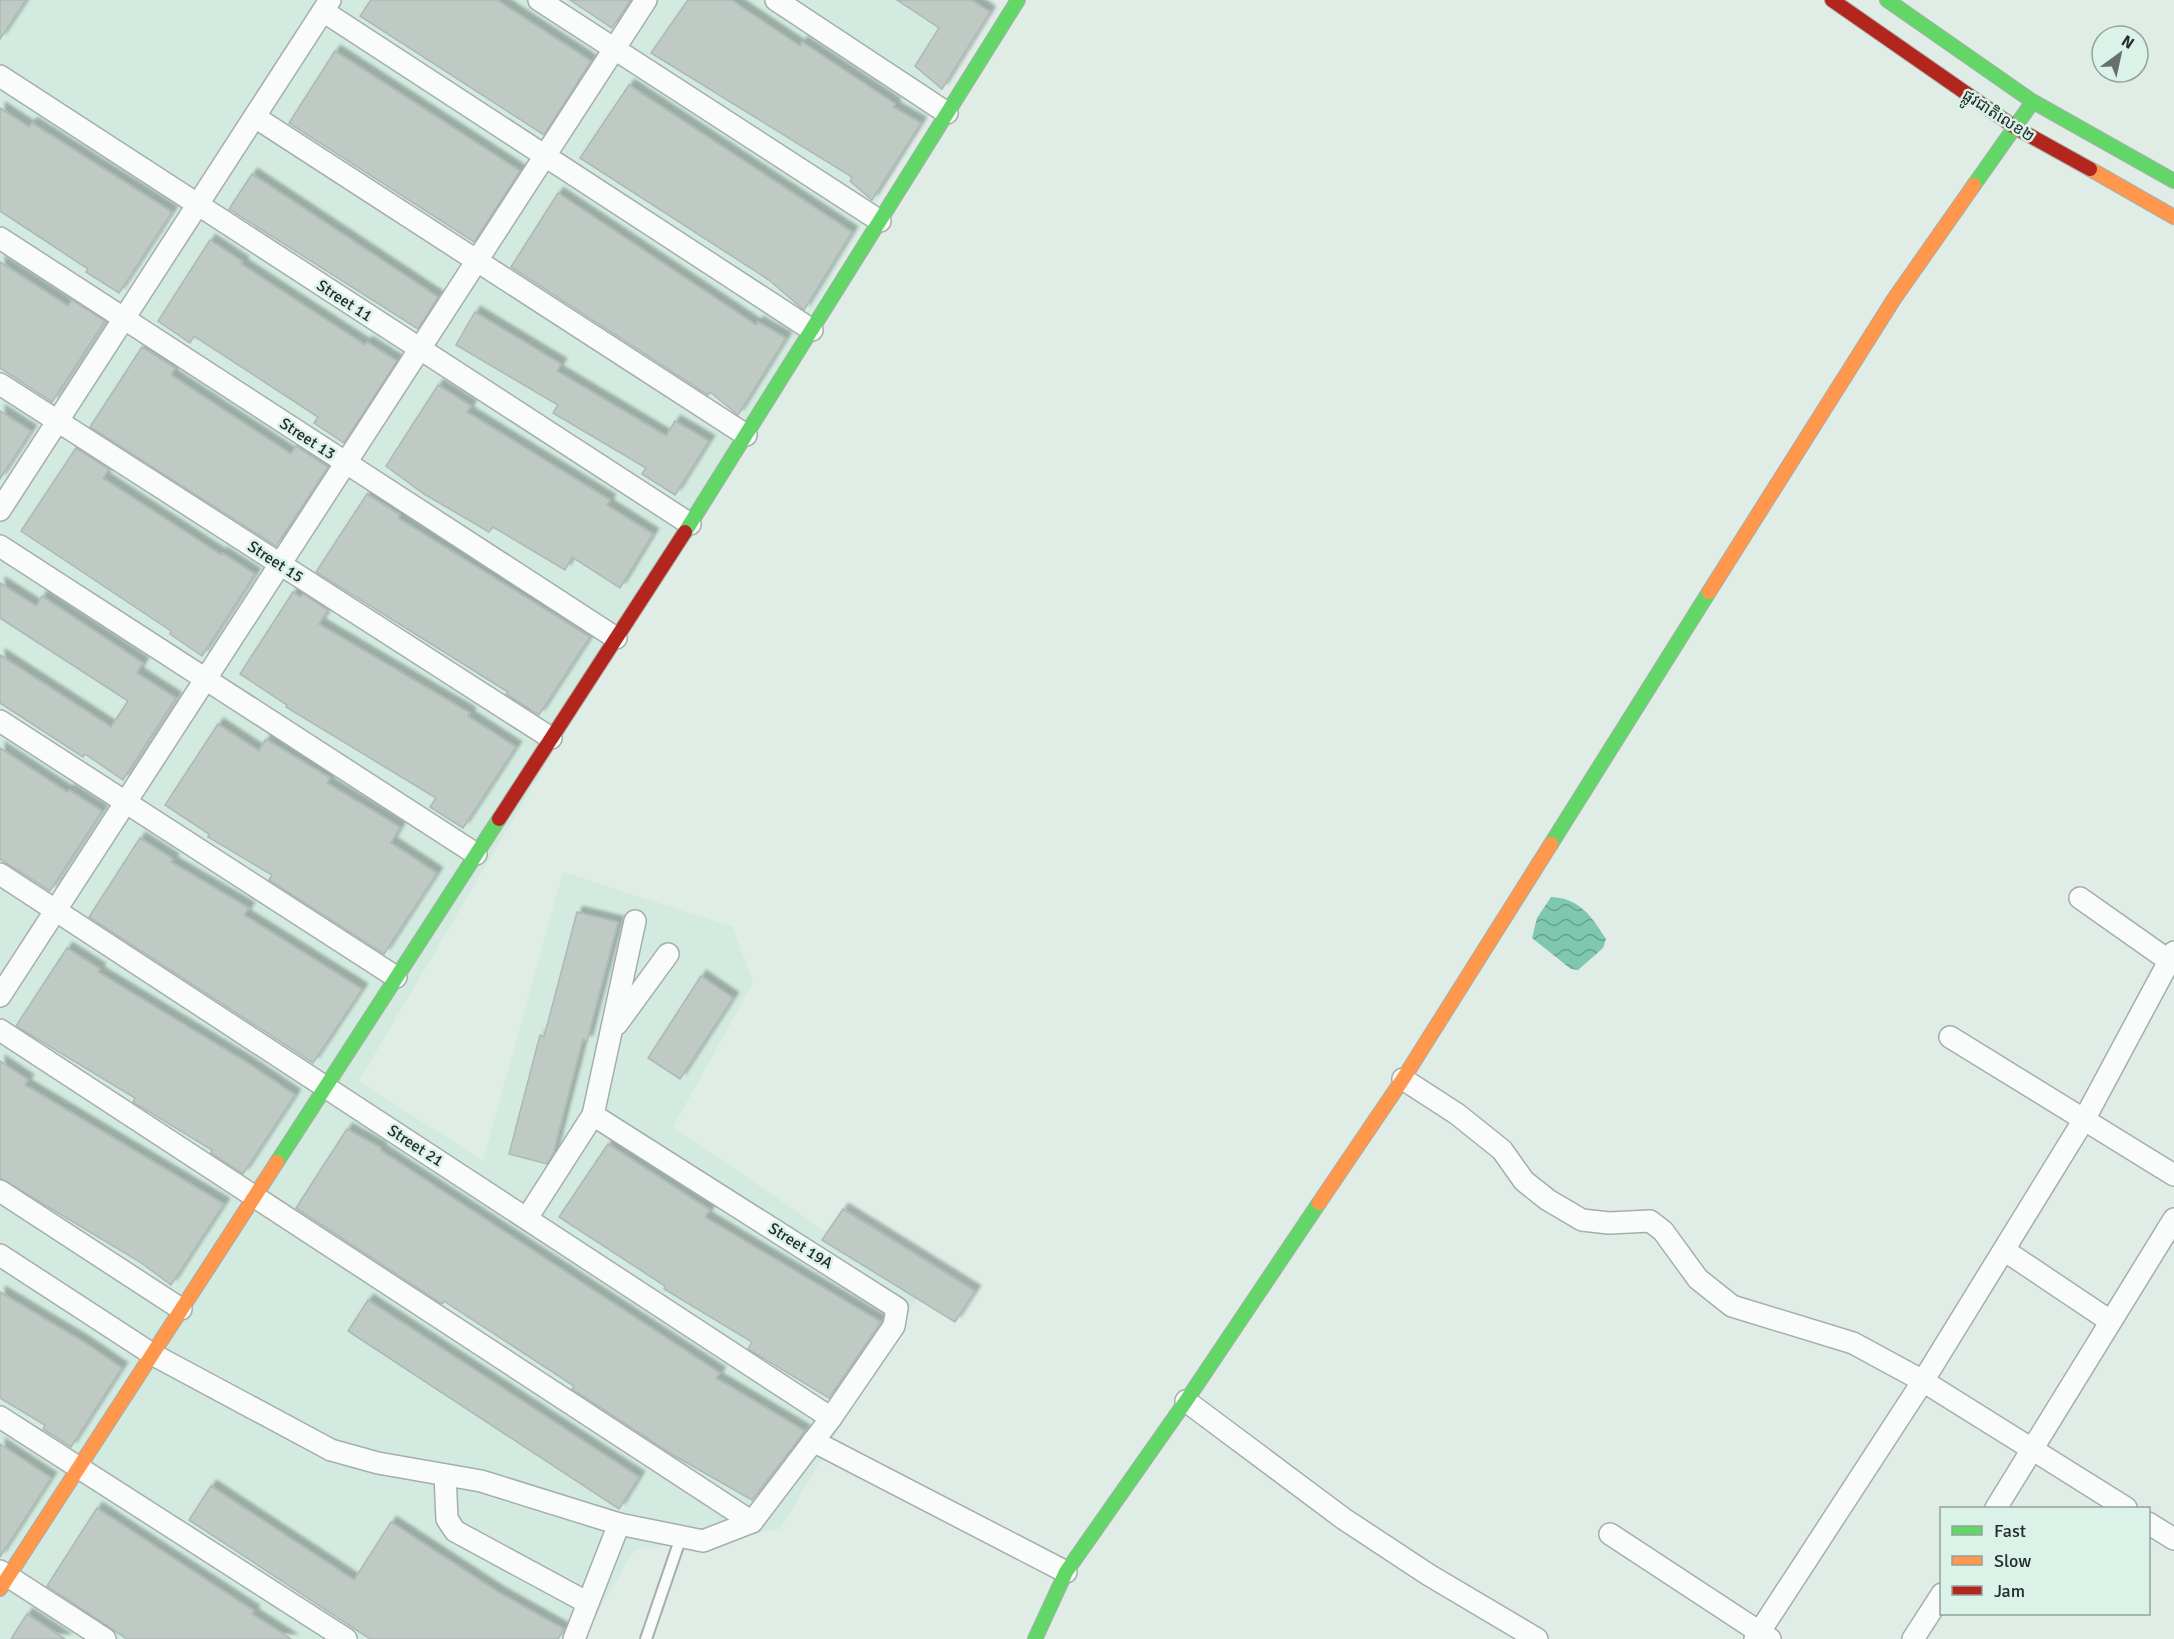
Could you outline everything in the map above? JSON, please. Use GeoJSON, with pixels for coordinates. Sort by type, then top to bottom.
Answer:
{"type":"FeatureCollection","features":[{"type":"Feature","properties":{"kind":"main road"},"geometry":{"type":"LineString","coordinates":[[3,1579],[153,1354],[690,524],[1018,0]]}},
{"type":"Feature","properties":{"kind":"main road","name":"ផ្លូវជាតិលេខ២"},"geometry":{"type":"LineString","coordinates":[[1832,0],[2016,128],[2174,217]]}},
{"type":"Feature","properties":{"kind":"main road","name":"ផ្លូវជាតិលេខ២"},"geometry":{"type":"LineString","coordinates":[[1887,0],[2032,101],[2174,181]]}},
{"type":"Feature","properties":{"kind":"main road"},"geometry":{"type":"LineString","coordinates":[[1035,1639],[1066,1572],[1186,1401],[1403,1079],[1894,299],[2016,128],[2032,101]]}},
{"type":"Feature","properties":{"kind":"street"},"geometry":{"type":"LineString","coordinates":[[539,0],[880,221]]}},
{"type":"Feature","properties":{"kind":"street"},"geometry":{"type":"LineString","coordinates":[[0,996],[646,0]]}},
{"type":"Feature","properties":{"kind":"street"},"geometry":{"type":"LineString","coordinates":[[776,0],[947,113]]}},
{"type":"Feature","properties":{"kind":"street"},"geometry":{"type":"LineString","coordinates":[[0,510],[327,6],[545,156],[812,330]]}},
{"type":"Feature","properties":{"kind":"street","name":"Street 11"},"geometry":{"type":"LineString","coordinates":[[0,76],[690,524]]}},
{"type":"Feature","properties":{"kind":"street"},"geometry":{"type":"LineString","coordinates":[[255,117],[746,435]]}},
{"type":"Feature","properties":{"kind":"street","name":"Street 13"},"geometry":{"type":"LineString","coordinates":[[0,238],[616,638]]}},
{"type":"Feature","properties":{"kind":"street","name":"Street 15"},"geometry":{"type":"LineString","coordinates":[[0,384],[551,738]]}},
{"type":"Feature","properties":{"kind":"street"},"geometry":{"type":"LineString","coordinates":[[0,546],[476,854]]}},
{"type":"Feature","properties":{"kind":"street"},"geometry":{"type":"LineString","coordinates":[[0,722],[396,977]]}},
{"type":"Feature","properties":{"kind":"street","name":"Street 21"},"geometry":{"type":"LineString","coordinates":[[0,874],[831,1418]]}},
{"type":"Feature","properties":{"kind":"street"},"geometry":{"type":"LineString","coordinates":[[1610,1534],[1762,1637],[2085,1118],[2171,956],[2080,898]]}},
{"type":"Feature","properties":{"kind":"street"},"geometry":{"type":"LineString","coordinates":[[526,1218],[593,1115],[635,921]]}},
{"type":"Feature","properties":{"kind":"street"},"geometry":{"type":"LineString","coordinates":[[611,1031],[668,954]]}},
{"type":"Feature","properties":{"kind":"street"},"geometry":{"type":"LineString","coordinates":[[0,1030],[752,1522]]}},
{"type":"Feature","properties":{"kind":"street"},"geometry":{"type":"LineString","coordinates":[[1950,1037],[2174,1174]]}},
{"type":"Feature","properties":{"kind":"street"},"geometry":{"type":"LineString","coordinates":[[1403,1079],[1475,1128],[1502,1150],[1524,1181],[1548,1200],[1582,1220],[1609,1223],[1650,1221],[1663,1231],[1698,1279],[1732,1306],[1853,1343],[1923,1381],[2123,1507]]}},
{"type":"Feature","properties":{"kind":"street","name":"Street 19A"},"geometry":{"type":"LineString","coordinates":[[593,1115],[897,1308],[894,1326],[831,1418]]}},
{"type":"Feature","properties":{"kind":"street"},"geometry":{"type":"LineString","coordinates":[[0,1191],[181,1309]]}},
{"type":"Feature","properties":{"kind":"street"},"geometry":{"type":"LineString","coordinates":[[1997,1507],[2174,1219]]}},
{"type":"Feature","properties":{"kind":"street"},"geometry":{"type":"LineString","coordinates":[[2004,1250],[2110,1321]]}},
{"type":"Feature","properties":{"kind":"street"},"geometry":{"type":"LineString","coordinates":[[0,1254],[153,1354],[331,1450],[378,1463],[480,1481],[619,1524],[681,1537],[703,1541],[752,1522],[831,1418]]}},
{"type":"Feature","properties":{"kind":"street"},"geometry":{"type":"LineString","coordinates":[[1186,1401],[1344,1519],[1429,1575],[1537,1639]]}},
{"type":"Feature","properties":{"kind":"street"},"geometry":{"type":"LineString","coordinates":[[0,1417],[346,1639]]}},
{"type":"Feature","properties":{"kind":"street"},"geometry":{"type":"LineString","coordinates":[[813,1441],[1066,1572]]}},
{"type":"Feature","properties":{"kind":"street"},"geometry":{"type":"LineString","coordinates":[[445,1475],[447,1519],[455,1531],[588,1604]]}},
{"type":"Feature","properties":{"kind":"street"},"geometry":{"type":"LineString","coordinates":[[574,1639],[619,1524]]}},
{"type":"Feature","properties":{"kind":"street"},"geometry":{"type":"LineString","coordinates":[[2150,1524],[2174,1539]]}},
{"type":"Feature","properties":{"kind":"street"},"geometry":{"type":"LineString","coordinates":[[3,1579],[105,1639]]}},
{"type":"Feature","properties":{"kind":"street"},"geometry":{"type":"LineString","coordinates":[[1913,1639],[1940,1596]]}},
{"type":"Feature","properties":{"kind":"lane"},"geometry":{"type":"LineString","coordinates":[[646,1639],[681,1537]]}},
{"type":"Feature","properties":{"kind":"shaded area"},"geometry":{"type":"Polygon","coordinates":[[[0,0],[995,0],[359,1081],[483,1161],[563,872],[733,927],[753,983],[673,1127],[919,1295],[780,1529],[634,1550],[582,1639],[0,1639],[0,0]]]}},
{"type":"Feature","properties":{"kind":"water"},"geometry":{"type":"Polygon","coordinates":[[[1551,897],[1570,901],[1584,910],[1606,939],[1603,948],[1578,970],[1571,969],[1532,938],[1537,918],[1551,897]]]}},
{"type":"Feature","properties":{"kind":"building"},"geometry":{"type":"Polygon","coordinates":[[[0,0],[26,0],[0,39],[0,0]]]}},
{"type":"Feature","properties":{"kind":"building"},"geometry":{"type":"Polygon","coordinates":[[[371,0],[497,0],[591,61],[544,135],[360,16],[371,0]]]}},
{"type":"Feature","properties":{"kind":"building"},"geometry":{"type":"Polygon","coordinates":[[[570,0],[631,0],[612,28],[570,0]]]}},
{"type":"Feature","properties":{"kind":"building"},"geometry":{"type":"Polygon","coordinates":[[[688,0],[731,0],[800,46],[802,42],[895,104],[893,107],[921,123],[872,200],[850,181],[852,177],[651,53],[688,0]]]}},
{"type":"Feature","properties":{"kind":"building"},"geometry":{"type":"Polygon","coordinates":[[[897,0],[971,0],[990,12],[942,89],[915,66],[939,28],[897,0]]]}},
{"type":"Feature","properties":{"kind":"building"},"geometry":{"type":"Polygon","coordinates":[[[335,51],[520,171],[474,242],[289,123],[335,51]]]}},
{"type":"Feature","properties":{"kind":"building"},"geometry":{"type":"Polygon","coordinates":[[[629,85],[852,232],[804,310],[769,280],[580,158],[629,85]]]}},
{"type":"Feature","properties":{"kind":"building"},"geometry":{"type":"Polygon","coordinates":[[[0,108],[29,127],[32,123],[172,212],[119,293],[86,272],[88,269],[0,211],[0,108]]]}},
{"type":"Feature","properties":{"kind":"building"},"geometry":{"type":"Polygon","coordinates":[[[252,174],[438,297],[418,329],[229,209],[252,174]]]}},
{"type":"Feature","properties":{"kind":"building"},"geometry":{"type":"Polygon","coordinates":[[[558,193],[756,325],[758,322],[786,338],[738,415],[710,392],[708,395],[511,267],[558,193]]]}},
{"type":"Feature","properties":{"kind":"building"},"geometry":{"type":"Polygon","coordinates":[[[210,240],[243,262],[241,264],[365,345],[367,342],[397,361],[344,443],[314,423],[318,417],[194,336],[190,343],[158,321],[210,240]]]}},
{"type":"Feature","properties":{"kind":"building"},"geometry":{"type":"Polygon","coordinates":[[[0,262],[68,306],[72,300],[105,321],[52,402],[0,368],[0,262]]]}},
{"type":"Feature","properties":{"kind":"building"},"geometry":{"type":"Polygon","coordinates":[[[475,312],[561,364],[557,371],[666,436],[675,421],[709,441],[675,495],[642,474],[646,468],[553,413],[558,405],[456,345],[475,312]]]}},
{"type":"Feature","properties":{"kind":"building"},"geometry":{"type":"Polygon","coordinates":[[[142,347],[175,368],[171,375],[291,454],[296,446],[328,467],[276,546],[90,427],[142,347]]]}},
{"type":"Feature","properties":{"kind":"building"},"geometry":{"type":"Polygon","coordinates":[[[438,385],[471,406],[467,412],[610,500],[607,505],[653,534],[620,588],[572,557],[565,570],[493,527],[489,532],[424,494],[386,466],[438,385]]]}},
{"type":"Feature","properties":{"kind":"building"},"geometry":{"type":"Polygon","coordinates":[[[0,411],[31,431],[0,479],[0,411]]]}},
{"type":"Feature","properties":{"kind":"building"},"geometry":{"type":"Polygon","coordinates":[[[76,448],[109,469],[103,478],[221,555],[222,553],[255,574],[202,656],[170,634],[171,631],[21,531],[76,448]]]}},
{"type":"Feature","properties":{"kind":"building"},"geometry":{"type":"Polygon","coordinates":[[[367,494],[400,515],[398,518],[590,637],[539,715],[506,694],[508,692],[316,572],[367,494]]]}},
{"type":"Feature","properties":{"kind":"building"},"geometry":{"type":"Polygon","coordinates":[[[0,583],[36,606],[42,596],[143,663],[137,673],[176,698],[123,780],[85,754],[83,757],[0,703],[0,655],[111,727],[128,701],[0,618],[0,583]]]}},
{"type":"Feature","properties":{"kind":"building"},"geometry":{"type":"Polygon","coordinates":[[[293,592],[300,597],[303,594],[328,610],[319,624],[470,713],[468,716],[516,747],[463,828],[430,807],[436,798],[286,707],[287,705],[240,674],[293,592]]]}},
{"type":"Feature","properties":{"kind":"building"},"geometry":{"type":"Polygon","coordinates":[[[218,724],[259,751],[266,739],[330,778],[327,783],[400,827],[391,843],[437,873],[384,954],[269,880],[272,875],[208,837],[209,834],[165,805],[218,724]]]}},
{"type":"Feature","properties":{"kind":"building"},"geometry":{"type":"Polygon","coordinates":[[[0,748],[67,792],[69,790],[102,811],[50,891],[0,859],[0,748]]]}},
{"type":"Feature","properties":{"kind":"building"},"geometry":{"type":"Polygon","coordinates":[[[140,838],[173,859],[171,862],[249,908],[244,915],[362,989],[313,1063],[89,917],[140,838]]]}},
{"type":"Feature","properties":{"kind":"building"},"geometry":{"type":"Polygon","coordinates":[[[577,912],[618,922],[587,1041],[583,1039],[553,1154],[547,1164],[509,1154],[540,1035],[544,1037],[577,912]]]}},
{"type":"Feature","properties":{"kind":"building"},"geometry":{"type":"Polygon","coordinates":[[[67,948],[100,969],[98,972],[246,1062],[295,1095],[243,1174],[211,1153],[212,1150],[133,1102],[135,1098],[16,1026],[67,948]]]}},
{"type":"Feature","properties":{"kind":"building"},"geometry":{"type":"Polygon","coordinates":[[[701,976],[733,998],[680,1079],[648,1058],[701,976]]]}},
{"type":"Feature","properties":{"kind":"building"},"geometry":{"type":"Polygon","coordinates":[[[0,1061],[28,1080],[25,1085],[224,1204],[171,1285],[140,1262],[0,1178],[0,1061]]]}},
{"type":"Feature","properties":{"kind":"building"},"geometry":{"type":"Polygon","coordinates":[[[347,1129],[381,1148],[380,1150],[720,1373],[716,1378],[805,1431],[752,1500],[673,1455],[572,1389],[574,1386],[444,1301],[442,1304],[296,1208],[347,1129]]]}},
{"type":"Feature","properties":{"kind":"building"},"geometry":{"type":"Polygon","coordinates":[[[608,1144],[710,1210],[705,1217],[881,1322],[829,1398],[748,1349],[752,1342],[664,1289],[665,1286],[559,1217],[608,1144]]]}},
{"type":"Feature","properties":{"kind":"building"},"geometry":{"type":"Polygon","coordinates":[[[843,1209],[975,1291],[955,1322],[822,1240],[843,1209]]]}},
{"type":"Feature","properties":{"kind":"building"},"geometry":{"type":"Polygon","coordinates":[[[0,1292],[122,1368],[71,1447],[43,1429],[45,1425],[0,1398],[0,1292]]]}},
{"type":"Feature","properties":{"kind":"building"},"geometry":{"type":"Polygon","coordinates":[[[368,1300],[639,1477],[619,1509],[348,1331],[368,1300]]]}},
{"type":"Feature","properties":{"kind":"building"},"geometry":{"type":"Polygon","coordinates":[[[0,1444],[51,1478],[0,1557],[0,1444]]]}},
{"type":"Feature","properties":{"kind":"building"},"geometry":{"type":"Polygon","coordinates":[[[211,1486],[354,1580],[391,1522],[498,1592],[564,1629],[558,1639],[370,1639],[189,1520],[211,1486]]]}},
{"type":"Feature","properties":{"kind":"building"},"geometry":{"type":"Polygon","coordinates":[[[97,1508],[254,1611],[252,1614],[291,1639],[127,1639],[47,1586],[97,1508]]]}},
{"type":"Feature","properties":{"kind":"building"},"geometry":{"type":"Polygon","coordinates":[[[27,1614],[65,1639],[11,1639],[27,1614]]]}},
{"type":"Feature","properties":{"kind":"traffic: fast"},"geometry":{"type":"LineString","coordinates":[[685,532],[1018,0]]}},
{"type":"Feature","properties":{"kind":"traffic: fast"},"geometry":{"type":"LineString","coordinates":[[1887,0],[2032,101],[2174,181]]}},
{"type":"Feature","properties":{"kind":"traffic: fast"},"geometry":{"type":"LineString","coordinates":[[1974,185],[2029,107]]}},
{"type":"Feature","properties":{"kind":"traffic: fast"},"geometry":{"type":"LineString","coordinates":[[1551,844],[1709,592]]}},
{"type":"Feature","properties":{"kind":"traffic: fast"},"geometry":{"type":"LineString","coordinates":[[277,1162],[499,819]]}},
{"type":"Feature","properties":{"kind":"traffic: fast"},"geometry":{"type":"LineString","coordinates":[[1035,1639],[1066,1572],[1186,1401],[1319,1203]]}},
{"type":"Feature","properties":{"kind":"traffic: slow"},"geometry":{"type":"LineString","coordinates":[[2090,169],[2174,217]]}},
{"type":"Feature","properties":{"kind":"traffic: slow"},"geometry":{"type":"LineString","coordinates":[[1709,592],[1894,299],[1974,185]]}},
{"type":"Feature","properties":{"kind":"traffic: slow"},"geometry":{"type":"LineString","coordinates":[[1319,1203],[1403,1079],[1551,844]]}},
{"type":"Feature","properties":{"kind":"traffic: slow"},"geometry":{"type":"LineString","coordinates":[[0,1589],[277,1162]]}},
{"type":"Feature","properties":{"kind":"traffic: jam"},"geometry":{"type":"LineString","coordinates":[[1832,0],[2016,128],[2090,169]]}},
{"type":"Feature","properties":{"kind":"traffic: jam"},"geometry":{"type":"LineString","coordinates":[[499,819],[685,532]]}}]}
